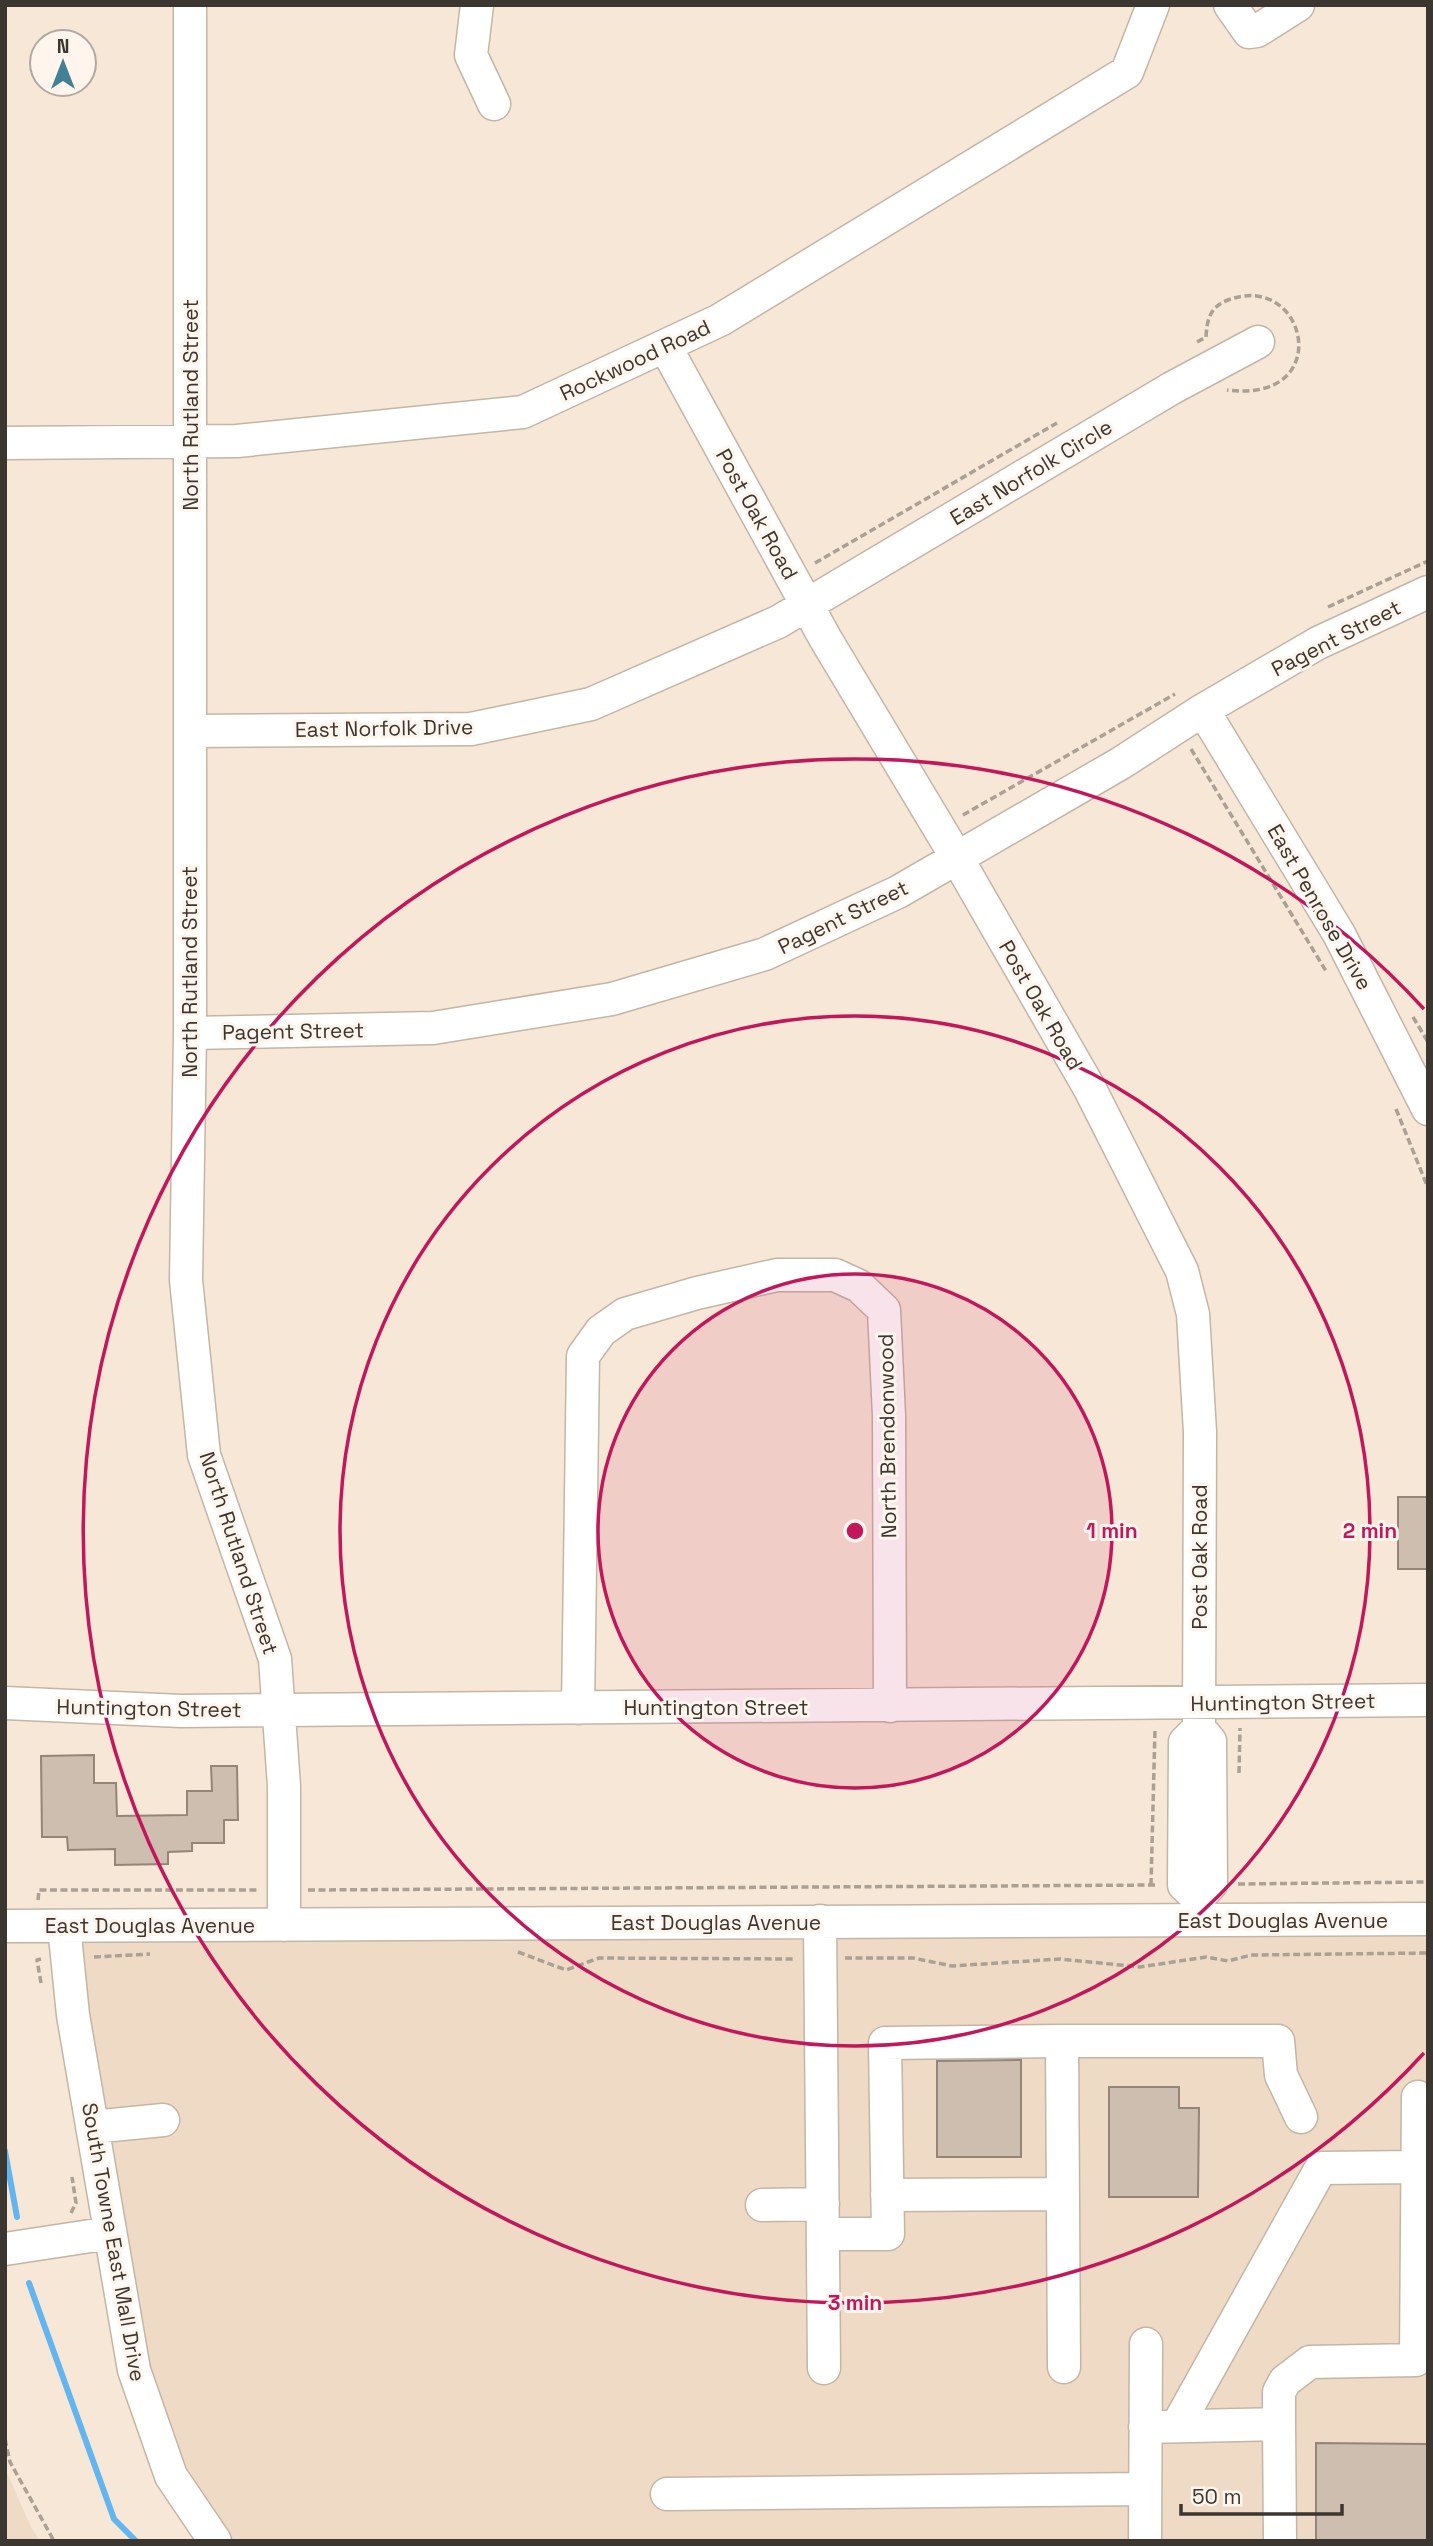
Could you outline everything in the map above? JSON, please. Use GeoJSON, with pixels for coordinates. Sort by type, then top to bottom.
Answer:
{"type":"FeatureCollection","features":[{"type":"Feature","properties":{"kind":"street","name":"North Rutland Street"},"geometry":{"type":"LineString","coordinates":[[190,5],[190,1032],[186,1280],[204,1455],[275,1659],[284,1786],[284,1924]]}},
{"type":"Feature","properties":{"kind":"street"},"geometry":{"type":"LineString","coordinates":[[477,5],[471,55],[494,104]]}},
{"type":"Feature","properties":{"kind":"street","name":"Rockwood Road"},"geometry":{"type":"LineString","coordinates":[[5,443],[237,441],[523,412],[720,320],[1127,72],[1153,5]]}},
{"type":"Feature","properties":{"kind":"street"},"geometry":{"type":"LineString","coordinates":[[1230,5],[1249,32],[1257,31],[1298,5]]}},
{"type":"Feature","properties":{"kind":"street","name":"East Norfolk Circle"},"geometry":{"type":"LineString","coordinates":[[807,605],[1172,388],[1258,342]]}},
{"type":"Feature","properties":{"kind":"street","name":"Post Oak Road"},"geometry":{"type":"LineString","coordinates":[[665,345],[807,605],[1090,1089],[1182,1271],[1193,1314],[1200,1432],[1199,1715],[1210,1741],[1198,1897]]}},
{"type":"Feature","properties":{"kind":"street","name":"Pagent Street"},"geometry":{"type":"LineString","coordinates":[[190,1032],[433,1028],[612,999],[765,954],[898,892],[1121,763],[1203,710],[1318,643],[1428,592]]}},
{"type":"Feature","properties":{"kind":"street","name":"East Norfolk Drive"},"geometry":{"type":"LineString","coordinates":[[190,731],[471,729],[591,704],[778,622],[807,605]]}},
{"type":"Feature","properties":{"kind":"street","name":"East Penrose Drive"},"geometry":{"type":"LineString","coordinates":[[1203,710],[1339,934],[1428,1109]]}},
{"type":"Feature","properties":{"kind":"street","name":"North Brendonwood"},"geometry":{"type":"LineString","coordinates":[[578,1708],[583,1356],[601,1331],[625,1314],[697,1293],[777,1275],[835,1275],[859,1286],[884,1310],[889,1416],[890,1706]]}},
{"type":"Feature","properties":{"kind":"street","name":"Huntington Street"},"geometry":{"type":"LineString","coordinates":[[5,1703],[181,1711],[890,1706],[1199,1715],[1230,1703],[1428,1700]]}},
{"type":"Feature","properties":{"kind":"street","name":"East Douglas Avenue"},"geometry":{"type":"LineString","coordinates":[[5,1926],[820,1921],[1198,1897],[1428,1919]]}},
{"type":"Feature","properties":{"kind":"street"},"geometry":{"type":"LineString","coordinates":[[820,1921],[824,2368]]}},
{"type":"Feature","properties":{"kind":"street","name":"South Towne East Mall Drive"},"geometry":{"type":"LineString","coordinates":[[64,1926],[73,2015],[134,2370],[171,2476],[215,2541]]}},
{"type":"Feature","properties":{"kind":"street"},"geometry":{"type":"LineString","coordinates":[[1062,2041],[1064,2367]]}},
{"type":"Feature","properties":{"kind":"street"},"geometry":{"type":"LineString","coordinates":[[762,2205],[888,2234],[885,2043],[1278,2041],[1281,2075],[1301,2117]]}},
{"type":"Feature","properties":{"kind":"street"},"geometry":{"type":"LineString","coordinates":[[1280,2541],[1279,2392],[1285,2381],[1310,2362],[1416,2360],[1418,2097]]}},
{"type":"Feature","properties":{"kind":"street"},"geometry":{"type":"LineString","coordinates":[[92,2127],[163,2120]]}},
{"type":"Feature","properties":{"kind":"street"},"geometry":{"type":"LineString","coordinates":[[1177,2426],[1321,2168],[1417,2167]]}},
{"type":"Feature","properties":{"kind":"street"},"geometry":{"type":"LineString","coordinates":[[887,2195],[1063,2194]]}},
{"type":"Feature","properties":{"kind":"street"},"geometry":{"type":"LineString","coordinates":[[5,2249],[110,2233]]}},
{"type":"Feature","properties":{"kind":"street"},"geometry":{"type":"LineString","coordinates":[[1144,2541],[1146,2344]]}},
{"type":"Feature","properties":{"kind":"street"},"geometry":{"type":"LineString","coordinates":[[1145,2427],[1279,2424]]}},
{"type":"Feature","properties":{"kind":"street"},"geometry":{"type":"LineString","coordinates":[[667,2494],[1145,2490]]}},
{"type":"Feature","properties":{"kind":"path"},"geometry":{"type":"LineString","coordinates":[[1191,749],[1326,971]]}},
{"type":"Feature","properties":{"kind":"path"},"geometry":{"type":"LineString","coordinates":[[1394,1103],[1428,1188]]}},
{"type":"Feature","properties":{"kind":"path"},"geometry":{"type":"LineString","coordinates":[[1230,1703],[1240,1724],[1239,1777]]}},
{"type":"Feature","properties":{"kind":"path"},"geometry":{"type":"LineString","coordinates":[[1151,1885],[1156,1724]]}},
{"type":"Feature","properties":{"kind":"path"},"geometry":{"type":"LineString","coordinates":[[38,1905],[39,1889],[1151,1885],[1198,1897],[1428,1882]]}},
{"type":"Feature","properties":{"kind":"path"},"geometry":{"type":"LineString","coordinates":[[507,1952],[521,1952],[566,1970],[599,1958],[913,1958],[952,1966],[1060,1959],[1140,1967],[1206,1957],[1228,1961],[1251,1955],[1428,1953]]}},
{"type":"Feature","properties":{"kind":"path"},"geometry":{"type":"LineString","coordinates":[[42,1987],[37,1959],[160,1953]]}},
{"type":"Feature","properties":{"kind":"path"},"geometry":{"type":"LineString","coordinates":[[68,2217],[76,2203],[72,2176]]}},
{"type":"Feature","properties":{"kind":"path"},"geometry":{"type":"LineString","coordinates":[[5,2439],[10,2462],[54,2541]]}},
{"type":"Feature","properties":{"kind":"shaded area"},"geometry":{"type":"Polygon","coordinates":[[[1428,1919],[1428,2541],[235,2541],[171,2476],[110,2233],[64,1926],[1428,1919]]]}},
{"type":"Feature","properties":{"kind":"shaded area"},"geometry":{"type":"Polygon","coordinates":[[[5,2468],[31,2527],[40,2541],[5,2541],[5,2468]]]}},
{"type":"Feature","properties":{"kind":"building"},"geometry":{"type":"Polygon","coordinates":[[[1398,1497],[1428,1497],[1428,1569],[1398,1569],[1398,1497]]]}},
{"type":"Feature","properties":{"kind":"building"},"geometry":{"type":"Polygon","coordinates":[[[94,1755],[94,1783],[116,1783],[117,1816],[187,1815],[187,1791],[212,1791],[211,1766],[237,1766],[238,1820],[224,1820],[224,1843],[192,1843],[192,1851],[168,1852],[168,1864],[115,1865],[115,1849],[68,1850],[67,1837],[42,1837],[41,1756],[94,1755]]]}},
{"type":"Feature","properties":{"kind":"building"},"geometry":{"type":"Polygon","coordinates":[[[1021,2060],[1021,2157],[937,2157],[937,2061],[1021,2060]]]}},
{"type":"Feature","properties":{"kind":"building"},"geometry":{"type":"Polygon","coordinates":[[[1109,2087],[1179,2087],[1179,2108],[1199,2108],[1198,2197],[1109,2197],[1109,2087]]]}},
{"type":"Feature","properties":{"kind":"building"},"geometry":{"type":"Polygon","coordinates":[[[1316,2443],[1428,2444],[1428,2541],[1316,2541],[1316,2443]]]}},
{"type":"Feature","properties":{"kind":"waterway"},"geometry":{"type":"LineString","coordinates":[[5,2151],[17,2217]]}},
{"type":"Feature","properties":{"kind":"waterway"},"geometry":{"type":"LineString","coordinates":[[29,2283],[114,2519],[136,2541]]}}]}
